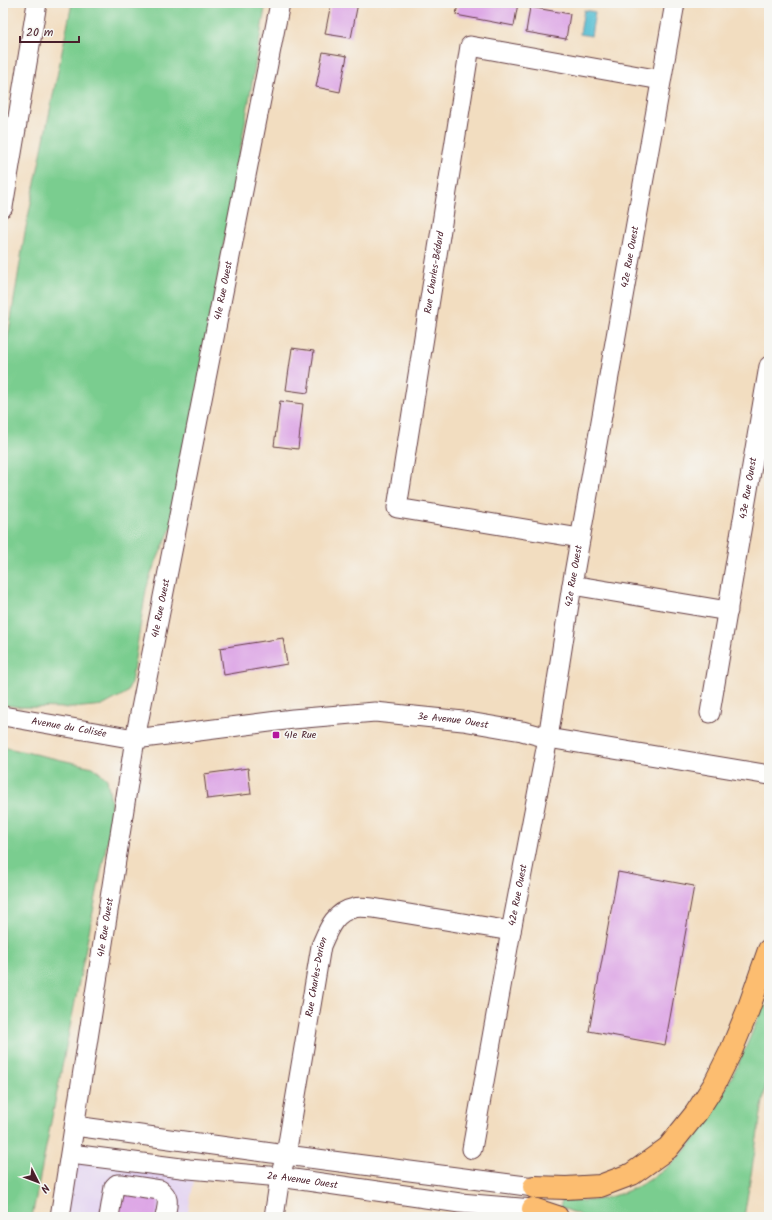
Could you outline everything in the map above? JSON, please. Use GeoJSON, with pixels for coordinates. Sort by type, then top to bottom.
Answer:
{"type":"FeatureCollection","features":[{"type":"Feature","properties":{"kind":"highway"},"geometry":{"type":"LineString","coordinates":[[534,1187],[566,1188],[600,1186],[632,1174],[668,1148],[696,1113],[714,1085],[731,1051],[748,1010],[769,950]]}},
{"type":"Feature","properties":{"kind":"highway"},"geometry":{"type":"LineString","coordinates":[[534,1209],[557,1217]]}},
{"type":"Feature","properties":{"kind":"street"},"geometry":{"type":"LineString","coordinates":[[3,207],[38,3]]}},
{"type":"Feature","properties":{"kind":"street","name":"41e Rue Ouest"},"geometry":{"type":"LineString","coordinates":[[60,1217],[135,739],[280,3]]}},
{"type":"Feature","properties":{"kind":"street","name":"42e Rue Ouest"},"geometry":{"type":"LineString","coordinates":[[472,1149],[511,931],[548,738],[580,538],[675,3]]}},
{"type":"Feature","properties":{"kind":"street","name":"Rue Charles-Bédard"},"geometry":{"type":"LineString","coordinates":[[580,538],[397,508],[470,46],[661,80]]}},
{"type":"Feature","properties":{"kind":"street","name":"43e Rue Ouest"},"geometry":{"type":"LineString","coordinates":[[710,713],[769,366]]}},
{"type":"Feature","properties":{"kind":"street"},"geometry":{"type":"LineString","coordinates":[[572,585],[728,611]]}},
{"type":"Feature","properties":{"kind":"street","name":"3e Avenue Ouest"},"geometry":{"type":"LineString","coordinates":[[135,739],[293,719],[375,712],[462,721],[522,731],[548,738],[769,775]]}},
{"type":"Feature","properties":{"kind":"street","name":"Avenue du Colisée"},"geometry":{"type":"LineString","coordinates":[[3,716],[135,739]]}},
{"type":"Feature","properties":{"kind":"street","name":"Rue Charles-Dorion"},"geometry":{"type":"LineString","coordinates":[[274,1217],[280,1177],[286,1155],[321,946],[329,926],[338,915],[354,908],[373,908],[511,931]]}},
{"type":"Feature","properties":{"kind":"street"},"geometry":{"type":"LineString","coordinates":[[75,1126],[534,1187]]}},
{"type":"Feature","properties":{"kind":"street","name":"2e Avenue Ouest"},"geometry":{"type":"LineString","coordinates":[[71,1154],[189,1169],[280,1177],[458,1210],[534,1209]]}},
{"type":"Feature","properties":{"kind":"street"},"geometry":{"type":"LineString","coordinates":[[109,1217],[114,1188],[117,1184],[120,1184],[160,1190],[167,1198],[165,1217]]}},
{"type":"Feature","properties":{"kind":"shaded area"},"geometry":{"type":"Polygon","coordinates":[[[71,1154],[196,1170],[187,1217],[60,1217],[71,1154]]]}},
{"type":"Feature","properties":{"kind":"green space"},"geometry":{"type":"Polygon","coordinates":[[[72,3],[266,3],[176,517],[151,573],[146,590],[131,683],[126,693],[104,705],[72,708],[21,707],[3,705],[3,368],[25,232],[72,3]]]}},
{"type":"Feature","properties":{"kind":"green space"},"geometry":{"type":"Polygon","coordinates":[[[3,747],[93,767],[107,779],[111,802],[111,822],[32,1217],[3,1217],[3,747]]]}},
{"type":"Feature","properties":{"kind":"green space"},"geometry":{"type":"Polygon","coordinates":[[[763,1005],[769,1007],[769,1065],[744,1217],[585,1217],[560,1207],[562,1200],[583,1201],[616,1195],[646,1182],[674,1162],[696,1137],[720,1099],[740,1060],[763,1005]]]}},
{"type":"Feature","properties":{"kind":"water"},"geometry":{"type":"Polygon","coordinates":[[[584,10],[595,12],[591,36],[580,34],[584,10]]]}},
{"type":"Feature","properties":{"kind":"building"},"geometry":{"type":"Polygon","coordinates":[[[331,3],[358,3],[351,38],[325,34],[331,3]]]}},
{"type":"Feature","properties":{"kind":"building"},"geometry":{"type":"Polygon","coordinates":[[[458,3],[518,3],[514,26],[456,15],[458,3]]]}},
{"type":"Feature","properties":{"kind":"building"},"geometry":{"type":"Polygon","coordinates":[[[530,7],[570,14],[566,39],[526,32],[530,7]]]}},
{"type":"Feature","properties":{"kind":"building"},"geometry":{"type":"Polygon","coordinates":[[[323,52],[347,56],[340,92],[316,87],[323,52]]]}},
{"type":"Feature","properties":{"kind":"building"},"geometry":{"type":"Polygon","coordinates":[[[292,348],[314,351],[308,393],[286,390],[292,348]]]}},
{"type":"Feature","properties":{"kind":"building"},"geometry":{"type":"Polygon","coordinates":[[[280,401],[303,404],[298,449],[274,446],[280,401]]]}},
{"type":"Feature","properties":{"kind":"building"},"geometry":{"type":"Polygon","coordinates":[[[283,638],[287,664],[224,675],[220,648],[283,638]]]}},
{"type":"Feature","properties":{"kind":"building"},"geometry":{"type":"Polygon","coordinates":[[[248,768],[251,794],[207,799],[204,774],[248,768]]]}},
{"type":"Feature","properties":{"kind":"building"},"geometry":{"type":"Polygon","coordinates":[[[618,872],[694,886],[665,1045],[589,1031],[618,872]]]}},
{"type":"Feature","properties":{"kind":"building"},"geometry":{"type":"Polygon","coordinates":[[[120,1192],[159,1199],[156,1217],[116,1217],[120,1192]]]}},
{"type":"Feature","properties":{"kind":"place","name":"41e Rue"},"geometry":{"type":"Point","coordinates":[276,735]}}]}
